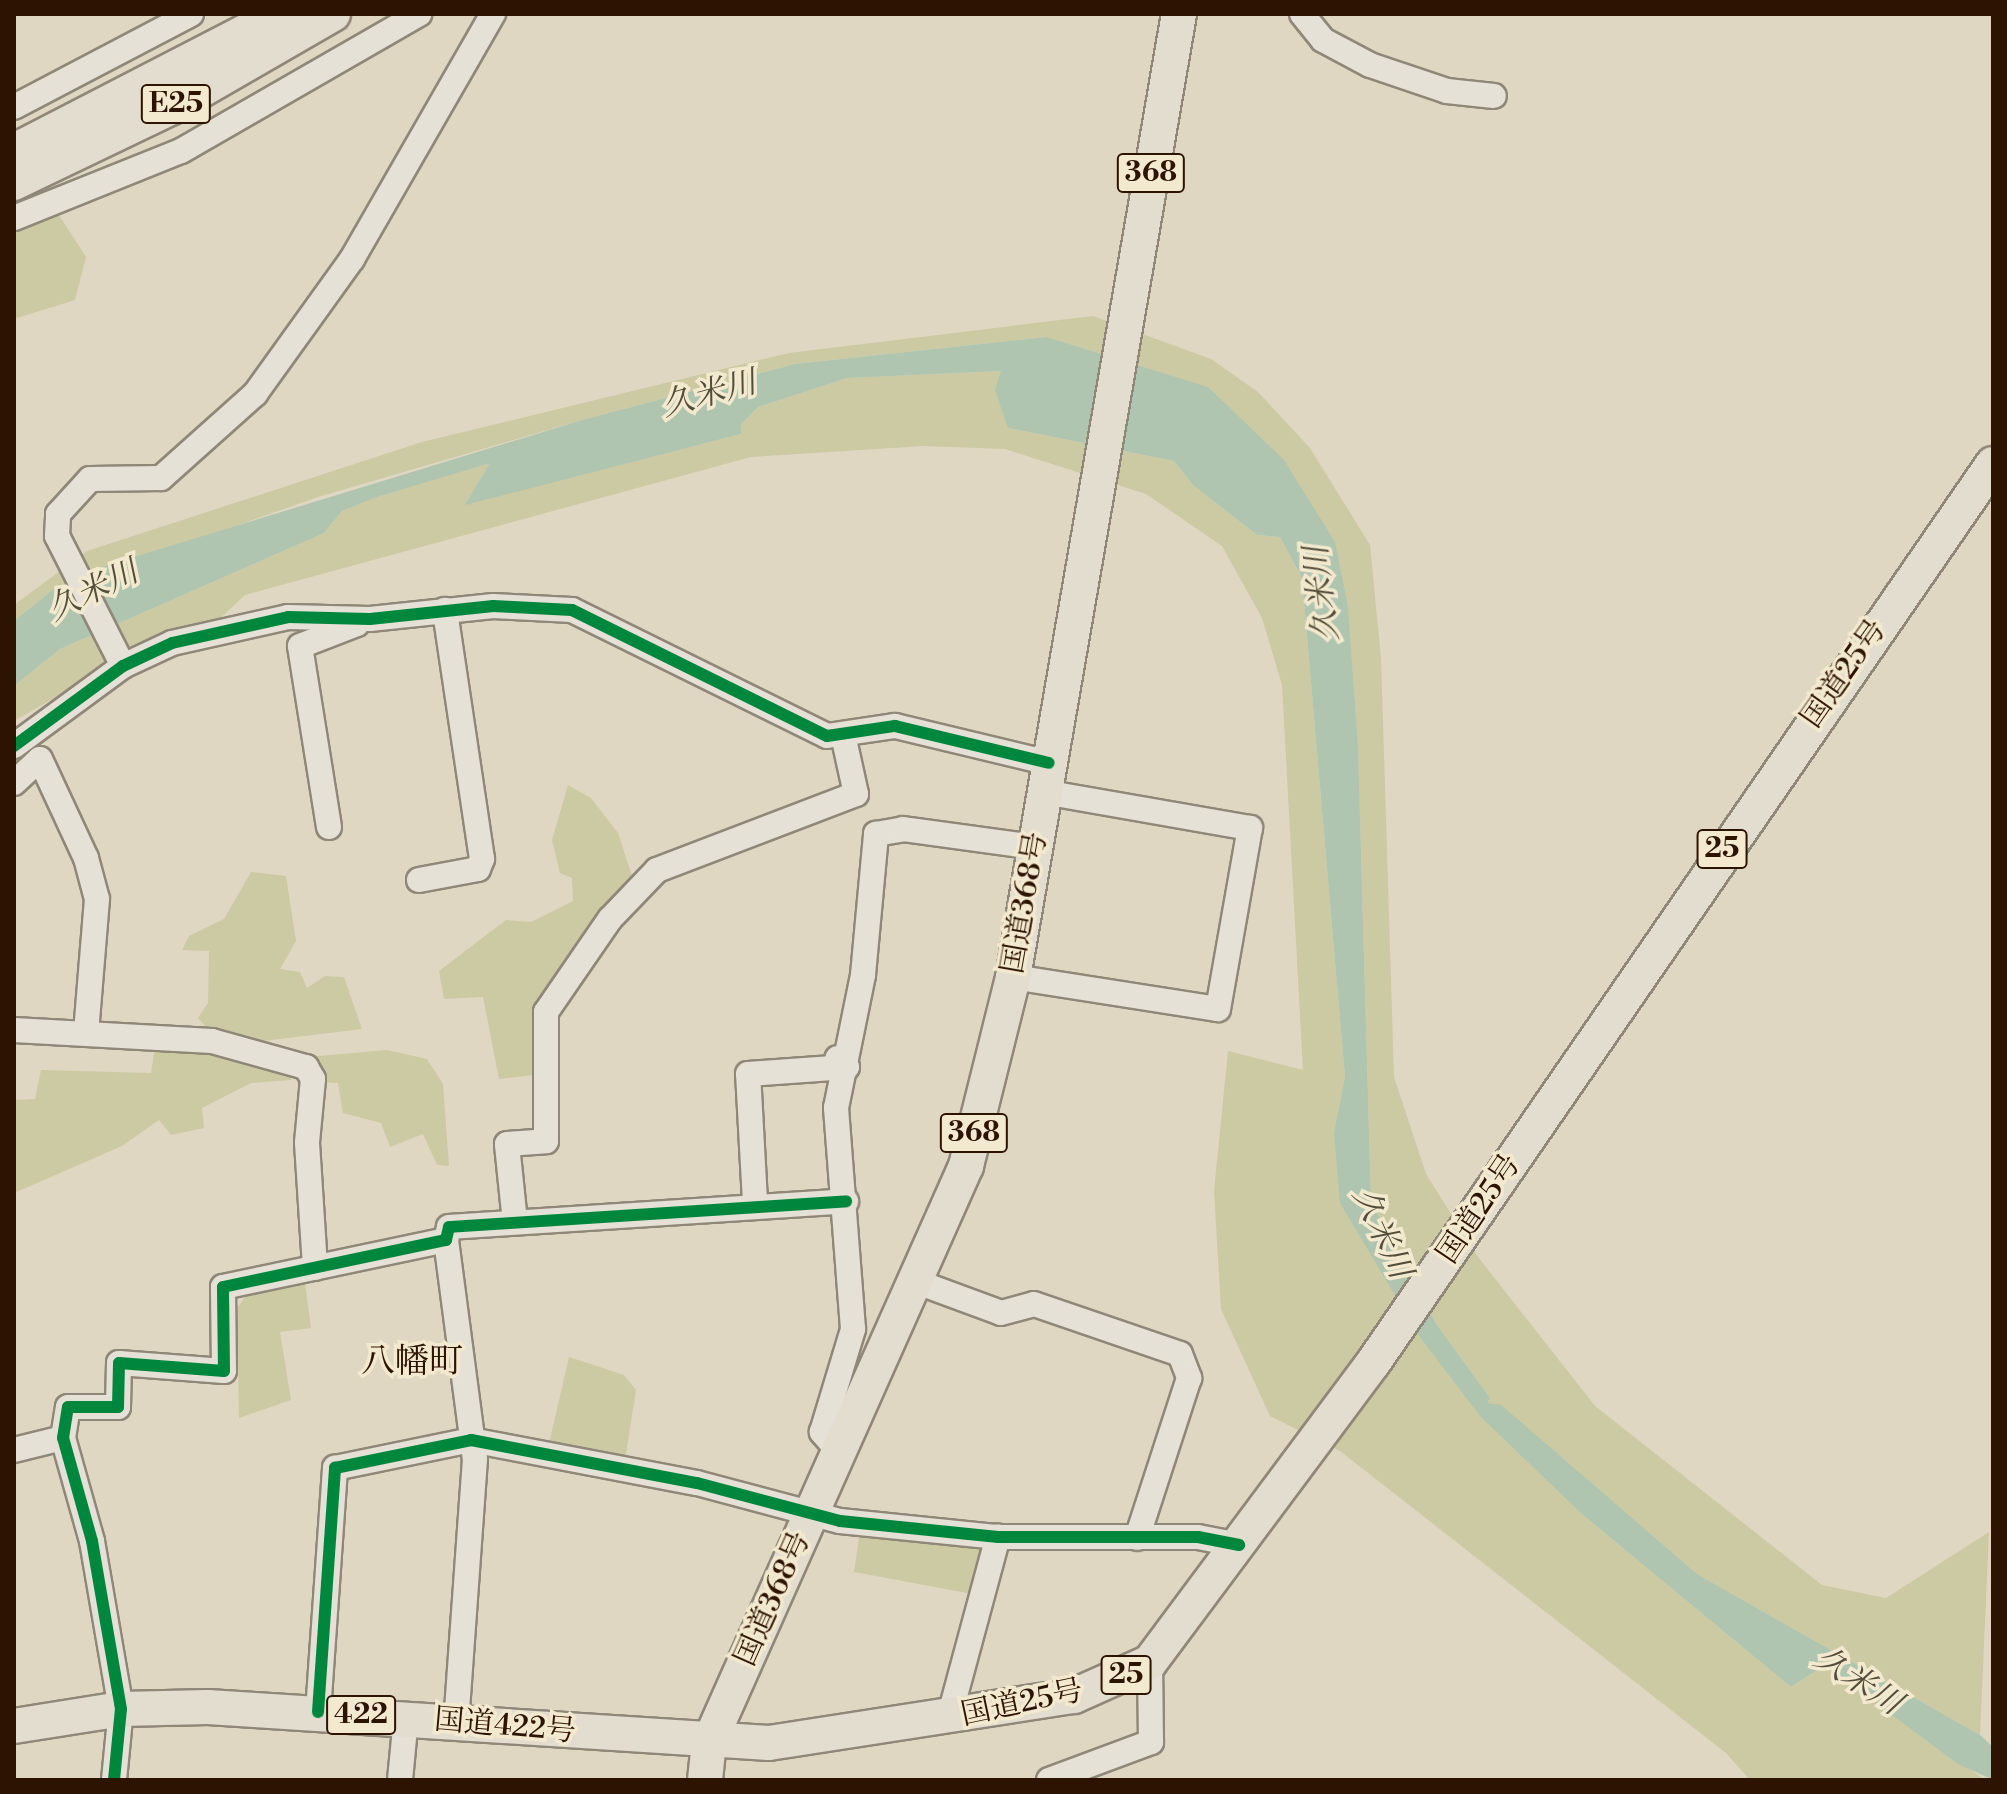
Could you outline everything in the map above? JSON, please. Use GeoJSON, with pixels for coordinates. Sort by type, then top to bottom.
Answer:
{"type":"FeatureCollection","features":[{"type":"Feature","properties":{"kind":"highway","name":"E25"},"geometry":{"type":"LineString","coordinates":[[14,151],[279,14]]}},
{"type":"Feature","properties":{"kind":"highway","name":"E25"},"geometry":{"type":"LineString","coordinates":[[14,183],[172,107],[333,14]]}},
{"type":"Feature","properties":{"kind":"highway","name":"国道368号"},"geometry":{"type":"LineString","coordinates":[[709,1743],[811,1514],[920,1283],[966,1166],[1013,977],[1179,14]]}},
{"type":"Feature","properties":{"kind":"highway","name":"国道25号"},"geometry":{"type":"LineString","coordinates":[[709,1743],[769,1743],[949,1718],[1074,1696],[1150,1662],[1388,1342],[1993,464]]}},
{"type":"Feature","properties":{"kind":"highway","name":"国道422号"},"geometry":{"type":"LineString","coordinates":[[14,1726],[121,1709],[318,1712],[709,1743]]}},
{"type":"Feature","properties":{"kind":"highway"},"geometry":{"type":"LineString","coordinates":[[705,1780],[709,1743]]}},
{"type":"Feature","properties":{"kind":"street"},"geometry":{"type":"LineString","coordinates":[[14,218],[181,151],[419,14]]}},
{"type":"Feature","properties":{"kind":"street"},"geometry":{"type":"LineString","coordinates":[[123,666],[57,536],[68,496],[90,479],[161,478],[255,394],[352,259],[493,14]]}},
{"type":"Feature","properties":{"kind":"street"},"geometry":{"type":"LineString","coordinates":[[1302,14],[1323,40],[1370,65],[1447,91],[1494,96]]}},
{"type":"Feature","properties":{"kind":"street"},"geometry":{"type":"LineString","coordinates":[[14,107],[187,15]]}},
{"type":"Feature","properties":{"kind":"street"},"geometry":{"type":"LineString","coordinates":[[14,746],[123,666],[231,627],[288,617],[370,619],[445,610],[572,610],[803,728],[843,735],[895,726],[1047,777],[1250,828],[1218,1009],[1013,977]]}},
{"type":"Feature","properties":{"kind":"street"},"geometry":{"type":"LineString","coordinates":[[419,880],[478,869],[482,859],[445,610]]}},
{"type":"Feature","properties":{"kind":"street"},"geometry":{"type":"LineString","coordinates":[[329,827],[300,646],[370,619]]}},
{"type":"Feature","properties":{"kind":"street"},"geometry":{"type":"LineString","coordinates":[[515,1222],[507,1144],[546,1141],[546,1012],[610,919],[657,870],[856,794],[843,735]]}},
{"type":"Feature","properties":{"kind":"street"},"geometry":{"type":"LineString","coordinates":[[14,783],[40,759],[86,858],[97,899],[86,1033]]}},
{"type":"Feature","properties":{"kind":"street"},"geometry":{"type":"LineString","coordinates":[[840,1453],[822,1432],[853,1329],[846,1201],[836,1108],[876,834],[903,829],[1035,847]]}},
{"type":"Feature","properties":{"kind":"street"},"geometry":{"type":"LineString","coordinates":[[14,1030],[212,1041],[306,1067],[313,1079],[307,1143],[315,1268]]}},
{"type":"Feature","properties":{"kind":"street"},"geometry":{"type":"LineString","coordinates":[[755,1202],[748,1074],[842,1062]]}},
{"type":"Feature","properties":{"kind":"street"},"geometry":{"type":"LineString","coordinates":[[456,1722],[471,1440],[446,1240],[449,1227],[755,1202],[846,1201]]}},
{"type":"Feature","properties":{"kind":"street"},"geometry":{"type":"LineString","coordinates":[[114,1780],[121,1709],[92,1541],[63,1438],[68,1407],[118,1407],[119,1363],[224,1371],[223,1287],[446,1240]]}},
{"type":"Feature","properties":{"kind":"street"},"geometry":{"type":"LineString","coordinates":[[920,1283],[1001,1313],[1034,1304],[1180,1354],[1189,1378],[1137,1538]]}},
{"type":"Feature","properties":{"kind":"street"},"geometry":{"type":"LineString","coordinates":[[14,1450],[63,1438]]}},
{"type":"Feature","properties":{"kind":"street"},"geometry":{"type":"LineString","coordinates":[[318,1712],[335,1468],[471,1440],[697,1483],[811,1514],[998,1537],[1137,1538],[1239,1545]]}},
{"type":"Feature","properties":{"kind":"street"},"geometry":{"type":"LineString","coordinates":[[949,1718],[998,1537]]}},
{"type":"Feature","properties":{"kind":"street"},"geometry":{"type":"LineString","coordinates":[[1049,1780],[1151,1742],[1150,1662]]}},
{"type":"Feature","properties":{"kind":"street"},"geometry":{"type":"LineString","coordinates":[[400,1780],[406,1718]]}},
{"type":"Feature","properties":{"kind":"shaded area"},"geometry":{"type":"Polygon","coordinates":[[[59,215],[86,257],[75,300],[14,319],[14,233],[59,215]]]}},
{"type":"Feature","properties":{"kind":"shaded area"},"geometry":{"type":"Polygon","coordinates":[[[1093,316],[1211,359],[1258,392],[1310,448],[1370,545],[1381,658],[1394,1077],[1426,1174],[1478,1257],[1595,1406],[1822,1585],[1886,1598],[1989,1532],[1980,1735],[1697,1574],[1501,1406],[1486,1403],[1490,1398],[1437,1325],[1371,1202],[1358,745],[1348,605],[1335,543],[1046,337],[795,364],[582,420],[318,497],[51,591],[14,621],[14,605],[87,551],[422,442],[789,353],[1093,316]]]}},
{"type":"Feature","properties":{"kind":"shaded area"},"geometry":{"type":"Polygon","coordinates":[[[1002,371],[1008,428],[1174,461],[1193,485],[1257,535],[1280,537],[1302,578],[1345,1077],[1334,1132],[1420,1337],[1583,1515],[1791,1687],[1825,1665],[1985,1780],[1750,1780],[1726,1753],[1340,1451],[1270,1416],[1221,1309],[1214,1191],[1228,1051],[1303,1070],[1282,685],[1262,618],[1222,546],[1146,494],[1005,449],[924,446],[751,457],[245,595],[215,623],[136,651],[14,721],[14,686],[60,649],[324,533],[342,511],[377,497],[491,462],[466,504],[741,434],[740,424],[758,407],[847,378],[1002,371]]]}},
{"type":"Feature","properties":{"kind":"shaded area"},"geometry":{"type":"Polygon","coordinates":[[[568,785],[591,798],[618,833],[633,879],[539,1008],[534,1075],[499,1079],[483,997],[444,999],[439,971],[506,920],[531,922],[573,901],[572,878],[560,873],[552,840],[568,785]]]}},
{"type":"Feature","properties":{"kind":"shaded area"},"geometry":{"type":"Polygon","coordinates":[[[251,872],[286,876],[296,941],[280,969],[300,972],[307,988],[325,976],[344,977],[362,1029],[255,1042],[214,1035],[198,1018],[208,1003],[209,951],[182,950],[189,936],[224,919],[251,872]]]}},
{"type":"Feature","properties":{"kind":"shaded area"},"geometry":{"type":"Polygon","coordinates":[[[155,1047],[291,1068],[291,1080],[251,1083],[202,1108],[204,1128],[171,1135],[159,1120],[122,1146],[14,1193],[14,1100],[35,1099],[41,1070],[151,1073],[155,1047]]]}},
{"type":"Feature","properties":{"kind":"shaded area"},"geometry":{"type":"Polygon","coordinates":[[[387,1050],[427,1059],[443,1084],[449,1166],[437,1165],[423,1134],[390,1147],[381,1123],[343,1113],[338,1083],[321,1082],[307,1057],[387,1050]]]}},
{"type":"Feature","properties":{"kind":"shaded area"},"geometry":{"type":"Polygon","coordinates":[[[305,1283],[311,1328],[280,1332],[291,1400],[239,1418],[237,1308],[246,1296],[305,1283]]]}},
{"type":"Feature","properties":{"kind":"shaded area"},"geometry":{"type":"Polygon","coordinates":[[[569,1357],[624,1375],[636,1390],[625,1460],[548,1448],[569,1357]]]}},
{"type":"Feature","properties":{"kind":"shaded area"},"geometry":{"type":"Polygon","coordinates":[[[860,1531],[990,1546],[977,1586],[967,1593],[854,1572],[860,1531]]]}},
{"type":"Feature","properties":{"kind":"water","name":"久米川"},"geometry":{"type":"Polygon","coordinates":[[[1046,337],[1208,387],[1284,460],[1335,542],[1348,605],[1358,745],[1371,1202],[1437,1325],[1490,1398],[1487,1403],[1501,1405],[1697,1574],[1980,1735],[1993,1747],[1993,1780],[1958,1764],[1825,1665],[1791,1687],[1583,1515],[1480,1416],[1420,1337],[1340,1203],[1334,1132],[1345,1077],[1302,578],[1280,537],[1257,535],[1193,485],[1174,461],[1008,428],[995,390],[1001,371],[847,378],[758,407],[741,424],[741,434],[465,505],[490,463],[377,497],[342,511],[324,533],[60,649],[14,686],[14,621],[51,591],[108,565],[582,420],[795,364],[1046,337]]]}},
{"type":"Feature","properties":{"kind":"cycle path"},"geometry":{"type":"LineString","coordinates":[[14,746],[123,666],[172,643],[288,617],[370,619],[493,606],[572,610],[827,736],[895,726],[1049,763]]}},
{"type":"Feature","properties":{"kind":"cycle path"},"geometry":{"type":"LineString","coordinates":[[114,1780],[121,1709],[92,1541],[63,1438],[68,1407],[118,1407],[119,1363],[224,1371],[223,1287],[446,1240],[449,1227],[846,1201]]}},
{"type":"Feature","properties":{"kind":"cycle path"},"geometry":{"type":"LineString","coordinates":[[318,1712],[335,1468],[471,1440],[697,1483],[840,1521],[998,1537],[1198,1537],[1239,1545]]}},
{"type":"Feature","properties":{"kind":"district","name":"八幡町"},"geometry":{"type":"Point","coordinates":[412,1363]}}]}
